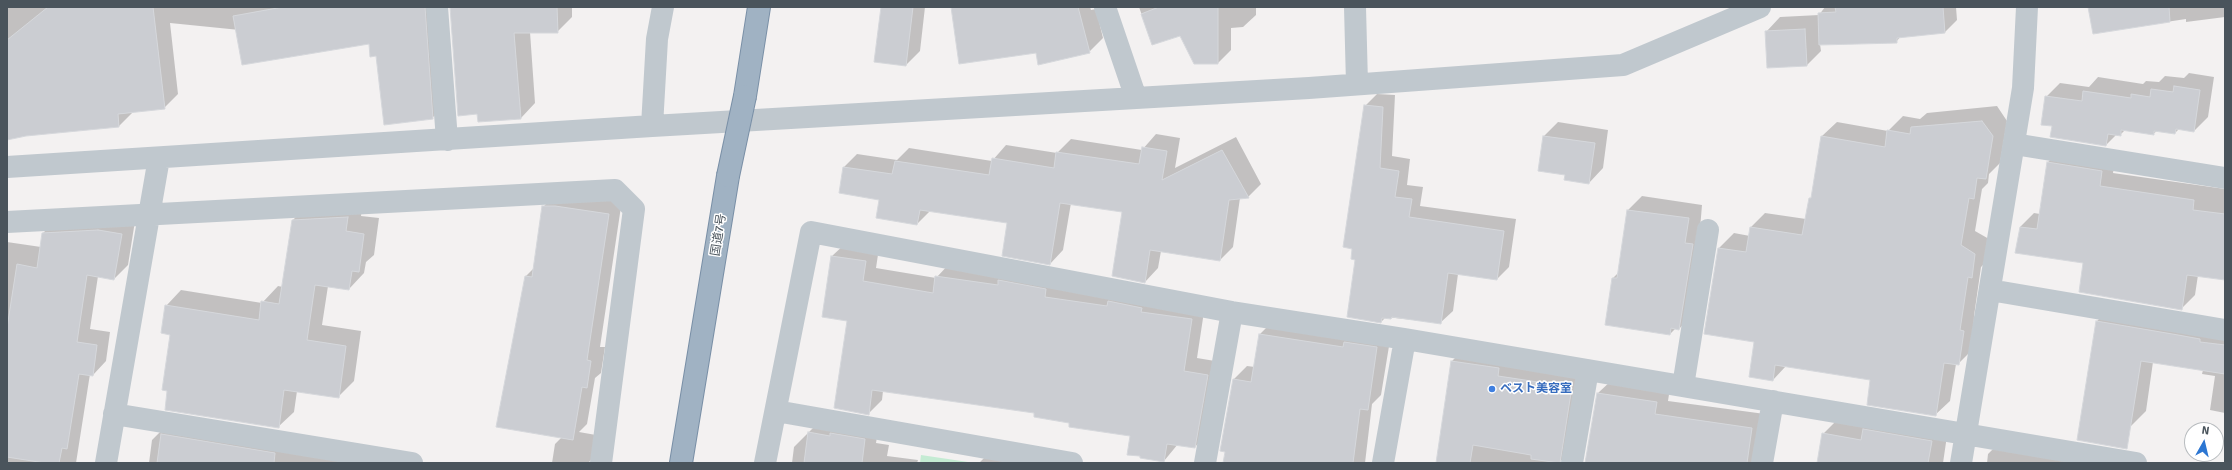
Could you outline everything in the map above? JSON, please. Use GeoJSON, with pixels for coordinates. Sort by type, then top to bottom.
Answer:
{"type":"FeatureCollection","features":[{"type":"Feature","properties":{"kind":"highway","name":"国道7号"},"geometry":{"type":"LineString","coordinates":[[681,463],[728,176],[745,96],[759,7]]}},
{"type":"Feature","properties":{"kind":"street"},"geometry":{"type":"LineString","coordinates":[[437,7],[447,140]]}},
{"type":"Feature","properties":{"kind":"street"},"geometry":{"type":"LineString","coordinates":[[652,126],[657,39],[664,7]]}},
{"type":"Feature","properties":{"kind":"street"},"geometry":{"type":"LineString","coordinates":[[1105,7],[1136,98]]}},
{"type":"Feature","properties":{"kind":"street"},"geometry":{"type":"LineString","coordinates":[[1355,7],[1357,84]]}},
{"type":"Feature","properties":{"kind":"street"},"geometry":{"type":"LineString","coordinates":[[7,167],[652,126],[1136,98],[1623,65],[1760,7]]}},
{"type":"Feature","properties":{"kind":"street"},"geometry":{"type":"LineString","coordinates":[[1961,463],[2023,88],[2027,7]]}},
{"type":"Feature","properties":{"kind":"street"},"geometry":{"type":"LineString","coordinates":[[2014,144],[2225,178]]}},
{"type":"Feature","properties":{"kind":"street"},"geometry":{"type":"LineString","coordinates":[[106,463],[159,158]]}},
{"type":"Feature","properties":{"kind":"street"},"geometry":{"type":"LineString","coordinates":[[7,222],[615,190],[634,208],[601,463]]}},
{"type":"Feature","properties":{"kind":"street"},"geometry":{"type":"LineString","coordinates":[[1683,386],[1708,230]]}},
{"type":"Feature","properties":{"kind":"street"},"geometry":{"type":"LineString","coordinates":[[765,463],[811,232],[1232,312],[1405,339],[1967,433],[2136,463]]}},
{"type":"Feature","properties":{"kind":"street"},"geometry":{"type":"LineString","coordinates":[[1990,290],[2225,330]]}},
{"type":"Feature","properties":{"kind":"street"},"geometry":{"type":"LineString","coordinates":[[1205,463],[1232,312]]}},
{"type":"Feature","properties":{"kind":"street"},"geometry":{"type":"LineString","coordinates":[[1383,463],[1405,339]]}},
{"type":"Feature","properties":{"kind":"street"},"geometry":{"type":"LineString","coordinates":[[1572,463],[1588,370]]}},
{"type":"Feature","properties":{"kind":"street"},"geometry":{"type":"LineString","coordinates":[[1762,463],[1773,401]]}},
{"type":"Feature","properties":{"kind":"street"},"geometry":{"type":"LineString","coordinates":[[776,411],[1072,463]]}},
{"type":"Feature","properties":{"kind":"street"},"geometry":{"type":"LineString","coordinates":[[114,414],[412,463]]}},
{"type":"Feature","properties":{"kind":"green space"},"geometry":{"type":"Polygon","coordinates":[[[921,455],[968,462],[920,463],[921,455]]]}},
{"type":"Feature","properties":{"kind":"building"},"geometry":{"type":"Polygon","coordinates":[[[48,7],[153,7],[165,109],[118,114],[119,127],[26,136],[7,140],[7,40],[48,7]]]}},
{"type":"Feature","properties":{"kind":"building"},"geometry":{"type":"Polygon","coordinates":[[[283,7],[425,7],[433,119],[384,125],[376,56],[370,57],[369,44],[242,65],[233,16],[283,7]]]}},
{"type":"Feature","properties":{"kind":"building"},"geometry":{"type":"Polygon","coordinates":[[[450,7],[557,7],[558,33],[514,33],[521,119],[478,122],[477,114],[458,116],[450,7]]]}},
{"type":"Feature","properties":{"kind":"building"},"geometry":{"type":"Polygon","coordinates":[[[881,7],[913,7],[906,66],[874,62],[881,7]]]}},
{"type":"Feature","properties":{"kind":"building"},"geometry":{"type":"Polygon","coordinates":[[[951,7],[1078,7],[1090,53],[1038,65],[1036,53],[959,64],[951,7]]]}},
{"type":"Feature","properties":{"kind":"building"},"geometry":{"type":"Polygon","coordinates":[[[1159,7],[1218,7],[1218,64],[1194,64],[1180,36],[1152,45],[1141,14],[1159,7]]]}},
{"type":"Feature","properties":{"kind":"building"},"geometry":{"type":"Polygon","coordinates":[[[1835,7],[1943,7],[1945,33],[1897,38],[1897,43],[1819,45],[1818,13],[1836,12],[1835,7]]]}},
{"type":"Feature","properties":{"kind":"building"},"geometry":{"type":"Polygon","coordinates":[[[2088,7],[2169,7],[2170,22],[2093,34],[2088,7]]]}},
{"type":"Feature","properties":{"kind":"building"},"geometry":{"type":"Polygon","coordinates":[[[1805,29],[1807,66],[1767,68],[1765,31],[1805,29]]]}},
{"type":"Feature","properties":{"kind":"building"},"geometry":{"type":"Polygon","coordinates":[[[2174,86],[2200,90],[2194,132],[2176,129],[2175,134],[2154,131],[2154,135],[2121,130],[2121,136],[2108,134],[2106,146],[2050,137],[2052,126],[2041,125],[2045,96],[2082,101],[2083,91],[2131,98],[2131,94],[2150,97],[2151,89],[2173,92],[2174,86]]]}},
{"type":"Feature","properties":{"kind":"building"},"geometry":{"type":"Polygon","coordinates":[[[1364,105],[1383,107],[1380,168],[1399,171],[1395,197],[1412,199],[1409,217],[1504,231],[1497,280],[1448,273],[1441,324],[1392,317],[1391,319],[1382,318],[1381,323],[1347,317],[1355,260],[1351,259],[1352,249],[1343,247],[1364,105]]]}},
{"type":"Feature","properties":{"kind":"building"},"geometry":{"type":"Polygon","coordinates":[[[1982,121],[1993,136],[1986,179],[1977,178],[1974,199],[1969,198],[1961,245],[1975,254],[1972,278],[1968,277],[1960,330],[1964,331],[1959,365],[1944,363],[1936,416],[1867,405],[1870,380],[1775,365],[1773,381],[1749,377],[1754,342],[1704,334],[1718,248],[1746,252],[1750,227],[1802,235],[1809,198],[1811,198],[1821,136],[1885,147],[1887,130],[1910,134],[1911,127],[1982,121]]]}},
{"type":"Feature","properties":{"kind":"building"},"geometry":{"type":"Polygon","coordinates":[[[1543,136],[1595,143],[1589,184],[1564,180],[1565,175],[1538,171],[1543,136]]]}},
{"type":"Feature","properties":{"kind":"building"},"geometry":{"type":"Polygon","coordinates":[[[1142,147],[1167,151],[1162,180],[1222,150],[1249,198],[1229,200],[1220,261],[1150,250],[1145,283],[1112,276],[1122,212],[1060,203],[1050,265],[1002,256],[1007,223],[920,210],[917,225],[876,218],[879,200],[839,193],[843,167],[892,174],[895,161],[989,175],[992,158],[1054,168],[1056,152],[1139,164],[1142,147]]]}},
{"type":"Feature","properties":{"kind":"building"},"geometry":{"type":"Polygon","coordinates":[[[2047,162],[2102,171],[2100,186],[2194,200],[2193,210],[2225,214],[2225,280],[2187,275],[2182,310],[2079,292],[2083,263],[2015,253],[2020,227],[2037,229],[2047,162]]]}},
{"type":"Feature","properties":{"kind":"building"},"geometry":{"type":"Polygon","coordinates":[[[542,206],[555,206],[609,214],[587,360],[591,361],[587,388],[582,387],[573,440],[496,427],[525,276],[532,277],[542,206]]]}},
{"type":"Feature","properties":{"kind":"building"},"geometry":{"type":"Polygon","coordinates":[[[1627,210],[1689,218],[1685,243],[1693,244],[1679,330],[1671,328],[1670,335],[1605,325],[1612,278],[1617,278],[1627,210]]]}},
{"type":"Feature","properties":{"kind":"building"},"geometry":{"type":"Polygon","coordinates":[[[348,217],[346,231],[364,234],[359,272],[352,271],[349,290],[315,285],[307,340],[346,346],[339,398],[284,390],[279,428],[165,410],[167,391],[162,390],[170,335],[161,333],[165,305],[259,320],[261,301],[279,304],[292,220],[348,217]]]}},
{"type":"Feature","properties":{"kind":"building"},"geometry":{"type":"Polygon","coordinates":[[[98,230],[122,234],[114,280],[87,275],[77,342],[97,345],[93,376],[79,374],[67,449],[62,448],[59,463],[45,463],[7,457],[7,328],[17,264],[37,268],[42,233],[98,230]]]}},
{"type":"Feature","properties":{"kind":"building"},"geometry":{"type":"Polygon","coordinates":[[[831,256],[866,261],[863,281],[933,293],[935,276],[998,285],[998,280],[1046,289],[1045,297],[1107,306],[1108,301],[1142,308],[1141,312],[1192,319],[1184,371],[1208,375],[1195,448],[1167,444],[1164,462],[1140,458],[1140,456],[1127,455],[1130,436],[1069,427],[1069,423],[1034,417],[1034,413],[872,390],[869,415],[834,408],[847,321],[822,317],[831,256]]]}},
{"type":"Feature","properties":{"kind":"building"},"geometry":{"type":"Polygon","coordinates":[[[2096,321],[2200,339],[2200,342],[2225,345],[2225,374],[2141,361],[2127,449],[2077,440],[2096,321]]]}},
{"type":"Feature","properties":{"kind":"building"},"geometry":{"type":"Polygon","coordinates":[[[1259,334],[1343,347],[1344,342],[1377,347],[1368,410],[1360,409],[1353,463],[1223,463],[1225,452],[1220,451],[1233,379],[1251,382],[1259,334]]]}},
{"type":"Feature","properties":{"kind":"building"},"geometry":{"type":"Polygon","coordinates":[[[1451,361],[1499,368],[1498,376],[1538,382],[1537,388],[1571,393],[1560,463],[1531,459],[1531,455],[1473,445],[1470,463],[1436,463],[1451,361]]]}},
{"type":"Feature","properties":{"kind":"building"},"geometry":{"type":"Polygon","coordinates":[[[1597,393],[1657,402],[1655,414],[1752,428],[1747,463],[1585,463],[1597,393]]]}},
{"type":"Feature","properties":{"kind":"building"},"geometry":{"type":"Polygon","coordinates":[[[1863,429],[1932,441],[1928,463],[1817,463],[1822,433],[1861,440],[1863,429]]]}},
{"type":"Feature","properties":{"kind":"building"},"geometry":{"type":"Polygon","coordinates":[[[808,432],[830,436],[830,433],[865,439],[862,463],[804,463],[808,432]]]}},
{"type":"Feature","properties":{"kind":"building"},"geometry":{"type":"Polygon","coordinates":[[[161,434],[275,453],[274,463],[157,463],[161,434]]]}},
{"type":"Feature","properties":{"kind":"place","name":"ベスト美容室"},"geometry":{"type":"Point","coordinates":[1492,389]}}]}
